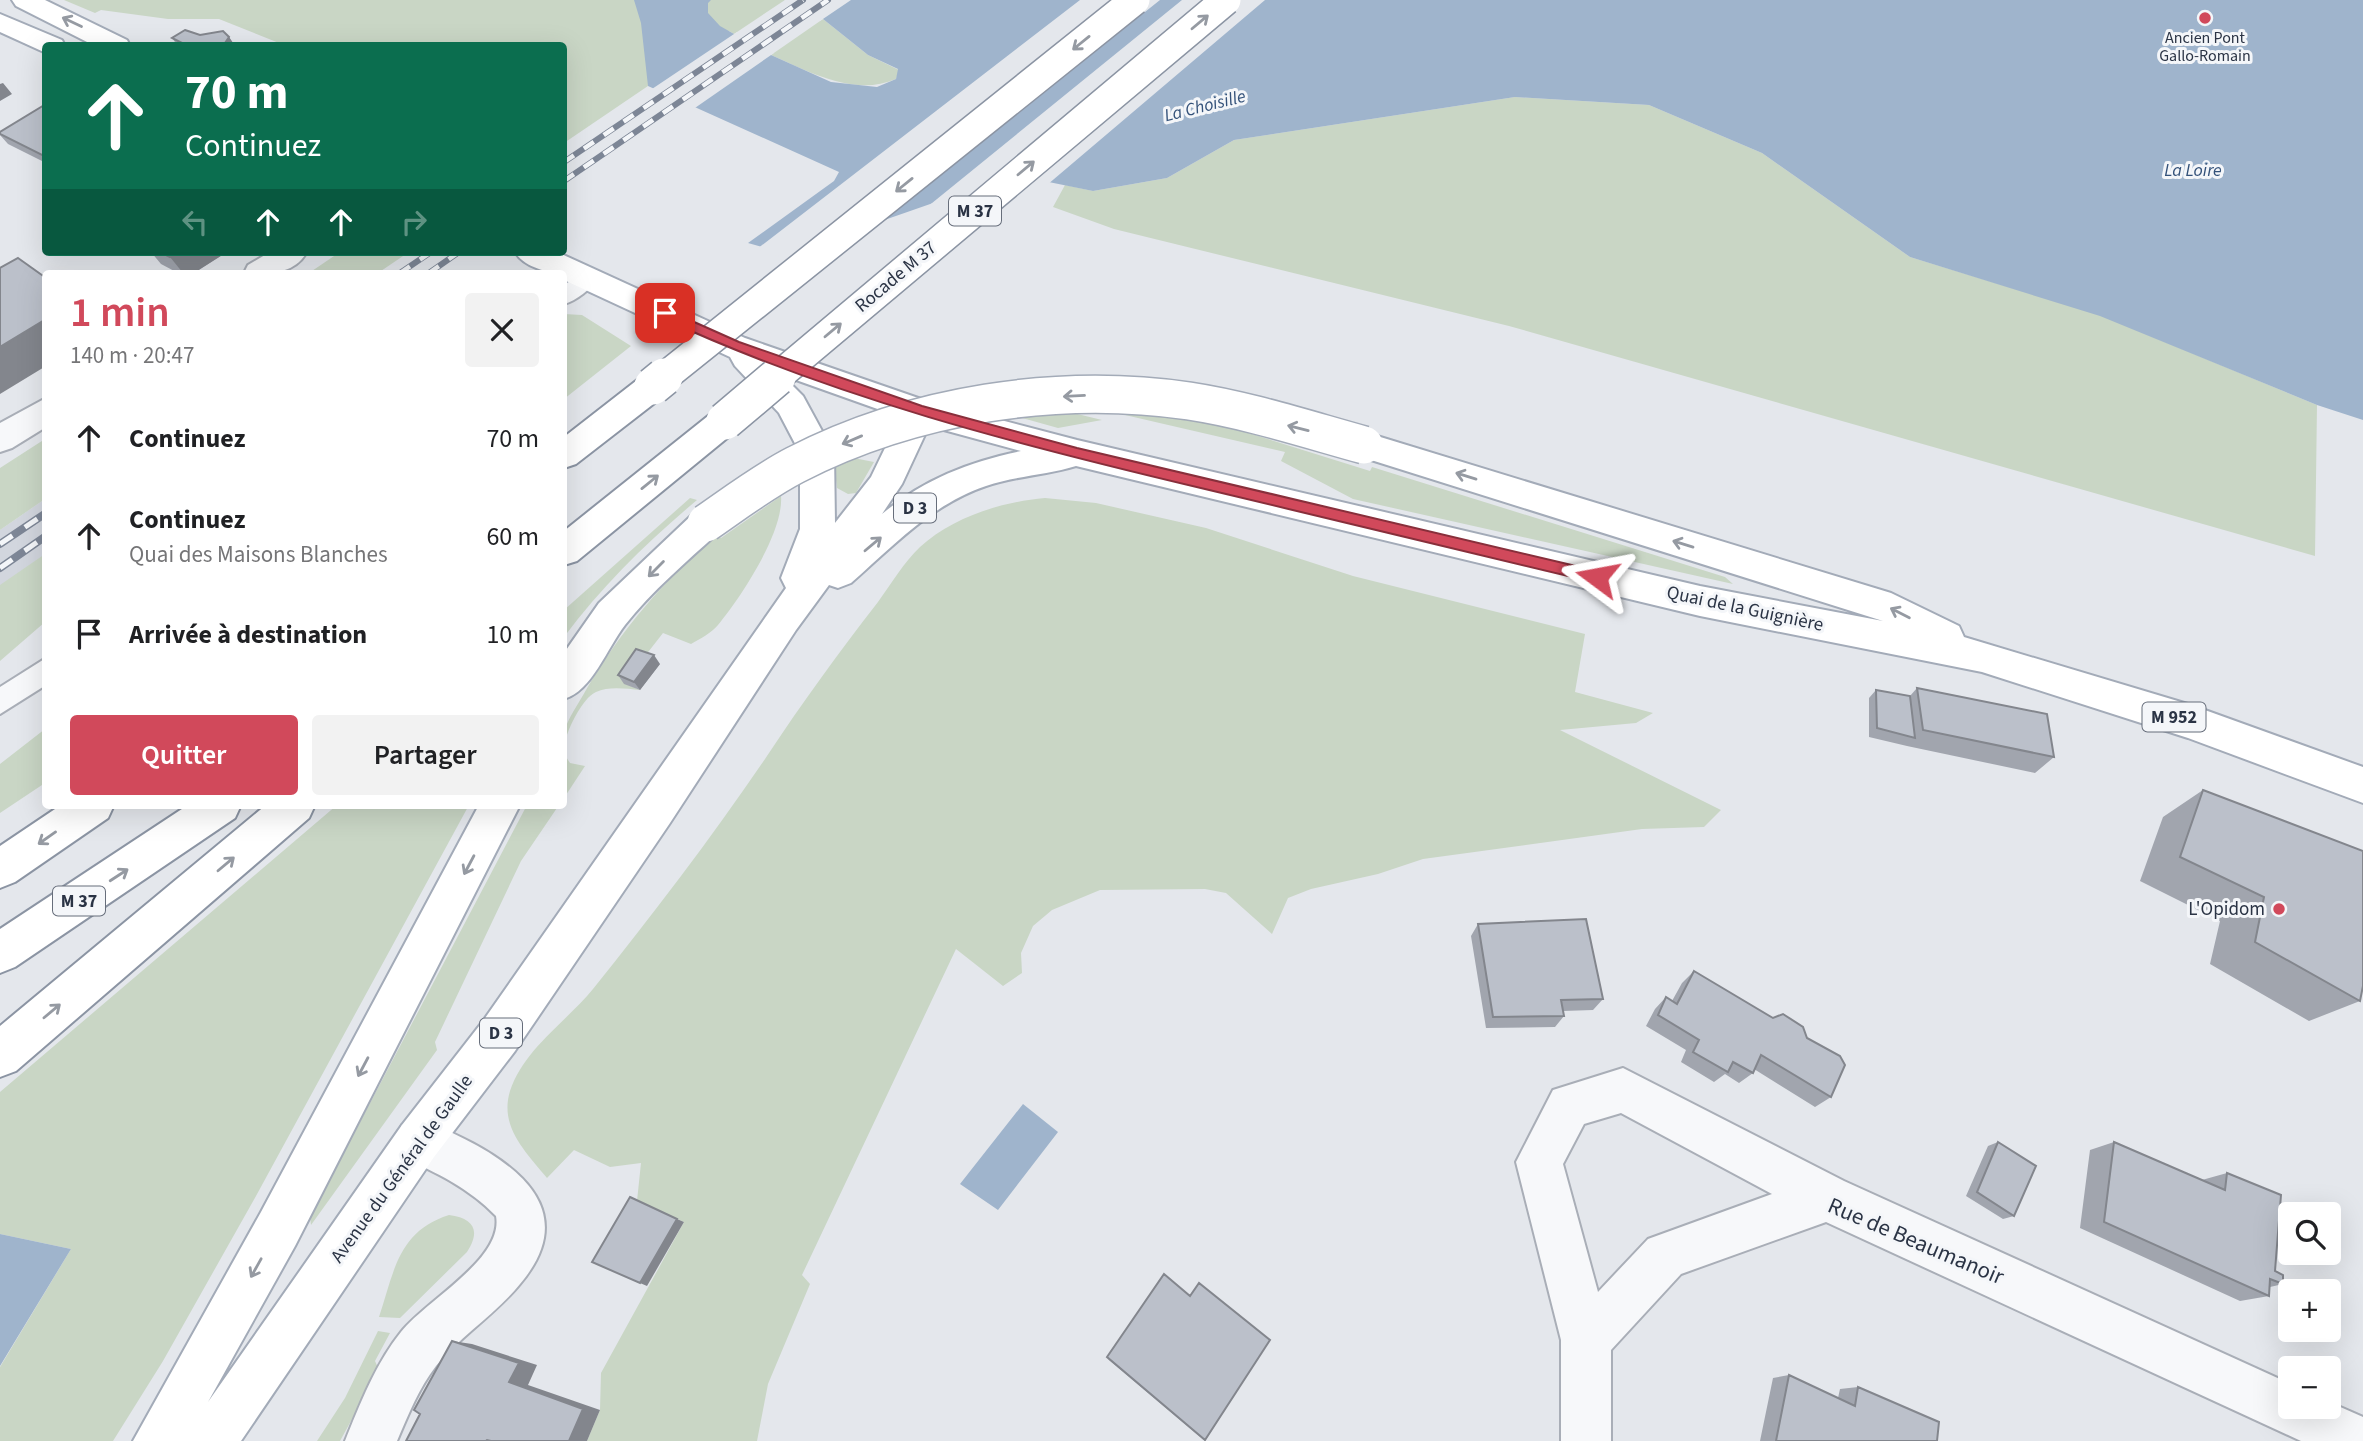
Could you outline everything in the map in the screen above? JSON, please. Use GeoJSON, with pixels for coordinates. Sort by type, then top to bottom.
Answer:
{"type":"FeatureCollection","features":[{"type":"Feature","properties":{"kind":"main road"},"geometry":{"type":"LineString","coordinates":[[25,0],[109,42]]}},
{"type":"Feature","properties":{"kind":"main road"},"geometry":{"type":"LineString","coordinates":[[567,453],[1135,0]]}},
{"type":"Feature","properties":{"kind":"main road","name":"Rocade M 37"},"geometry":{"type":"LineString","coordinates":[[567,548],[724,421],[1226,0]]}},
{"type":"Feature","properties":{"kind":"main road"},"geometry":{"type":"LineString","coordinates":[[0,22],[43,42]]}},
{"type":"Feature","properties":{"kind":"main road"},"geometry":{"type":"LineString","coordinates":[[535,256],[553,270]]}},
{"type":"Feature","properties":{"kind":"main road"},"geometry":{"type":"LineString","coordinates":[[575,287],[734,346]]}},
{"type":"Feature","properties":{"kind":"main road","name":"M 952"},"geometry":{"type":"LineString","coordinates":[[734,346],[919,411],[1077,453]]}},
{"type":"Feature","properties":{"kind":"main road","name":"D 3"},"geometry":{"type":"LineString","coordinates":[[734,346],[791,405],[817,453],[818,528],[783,619]]}},
{"type":"Feature","properties":{"kind":"main road"},"geometry":{"type":"LineString","coordinates":[[567,679],[612,614],[656,568],[706,523],[807,459],[878,430],[956,410],[1029,399],[1112,394],[1189,401],[1364,445],[1891,608],[1982,656]]}},
{"type":"Feature","properties":{"kind":"main road","name":"D 3"},"geometry":{"type":"LineString","coordinates":[[783,619],[885,484],[919,411]]}},
{"type":"Feature","properties":{"kind":"main road","name":"D 3"},"geometry":{"type":"LineString","coordinates":[[783,619],[922,502],[956,484],[998,469],[1077,453]]}},
{"type":"Feature","properties":{"kind":"main road","name":"Quai de la Guignière"},"geometry":{"type":"LineString","coordinates":[[1077,453],[1700,601],[1982,656],[2191,722],[2363,785]]}},
{"type":"Feature","properties":{"kind":"main road"},"geometry":{"type":"LineString","coordinates":[[567,556],[596,524]]}},
{"type":"Feature","properties":{"kind":"main road","name":"Avenue du Général de Gaulle"},"geometry":{"type":"LineString","coordinates":[[211,1441],[418,1141],[499,1036],[656,810],[783,619]]}},
{"type":"Feature","properties":{"kind":"main road"},"geometry":{"type":"LineString","coordinates":[[0,869],[88,809]]}},
{"type":"Feature","properties":{"kind":"main road","name":"M 37"},"geometry":{"type":"LineString","coordinates":[[0,953],[215,809]]}},
{"type":"Feature","properties":{"kind":"main road"},"geometry":{"type":"LineString","coordinates":[[0,1055],[290,809]]}},
{"type":"Feature","properties":{"kind":"main road"},"geometry":{"type":"LineString","coordinates":[[159,1441],[278,1229],[498,809]]}},
{"type":"Feature","properties":{"kind":"street"},"geometry":{"type":"LineString","coordinates":[[264,270],[286,256]]}},
{"type":"Feature","properties":{"kind":"street"},"geometry":{"type":"LineString","coordinates":[[0,439],[42,413]]}},
{"type":"Feature","properties":{"kind":"street"},"geometry":{"type":"LineString","coordinates":[[1586,1441],[1586,1340],[1539,1162],[1569,1106],[1623,1090],[1826,1198]]}},
{"type":"Feature","properties":{"kind":"street"},"geometry":{"type":"LineString","coordinates":[[370,1441],[409,1364],[425,1341],[500,1272],[522,1235],[520,1217],[513,1200],[500,1184],[479,1168],[418,1141]]}},
{"type":"Feature","properties":{"kind":"street","name":"Rue de Beaumanoir"},"geometry":{"type":"LineString","coordinates":[[1586,1340],[1665,1256],[1826,1198],[2358,1441]]}},
{"type":"Feature","properties":{"kind":"lane"},"geometry":{"type":"LineString","coordinates":[[0,702],[42,671]]}},
{"type":"Feature","properties":{"kind":"shaded area"},"geometry":{"type":"Polygon","coordinates":[[[42,501],[42,565],[0,594],[0,530],[42,501]]]}},
{"type":"Feature","properties":{"kind":"green space"},"geometry":{"type":"Polygon","coordinates":[[[64,0],[785,0],[734,34],[729,31],[567,141],[567,42],[276,42],[219,19],[168,19],[101,10],[95,13],[64,0]]]}},
{"type":"Feature","properties":{"kind":"green space"},"geometry":{"type":"Polygon","coordinates":[[[823,19],[868,55],[899,70],[896,79],[880,84],[848,84],[817,75],[771,55],[823,19]]]}},
{"type":"Feature","properties":{"kind":"green space"},"geometry":{"type":"Polygon","coordinates":[[[1515,97],[1649,105],[1762,153],[1910,257],[2100,315],[2317,405],[2315,556],[1509,326],[1114,229],[1053,207],[1065,185],[1093,191],[1167,178],[1234,140],[1515,97]]]}},
{"type":"Feature","properties":{"kind":"green space"},"geometry":{"type":"Polygon","coordinates":[[[334,256],[403,256],[382,270],[313,270],[334,256]]]}},
{"type":"Feature","properties":{"kind":"green space"},"geometry":{"type":"Polygon","coordinates":[[[567,314],[582,315],[631,346],[567,397],[567,314]]]}},
{"type":"Feature","properties":{"kind":"green space"},"geometry":{"type":"Polygon","coordinates":[[[1127,410],[1223,425],[1370,471],[1372,467],[1725,577],[1733,584],[1353,499],[1281,461],[1285,452],[1125,415],[1127,410]]]}},
{"type":"Feature","properties":{"kind":"green space"},"geometry":{"type":"Polygon","coordinates":[[[1065,411],[1102,420],[1058,428],[1012,415],[1065,411]]]}},
{"type":"Feature","properties":{"kind":"green space"},"geometry":{"type":"Polygon","coordinates":[[[42,441],[42,501],[0,530],[0,468],[42,441]]]}},
{"type":"Feature","properties":{"kind":"green space"},"geometry":{"type":"Polygon","coordinates":[[[833,454],[874,462],[856,493],[848,494],[837,488],[833,454]]]}},
{"type":"Feature","properties":{"kind":"green space"},"geometry":{"type":"Polygon","coordinates":[[[781,496],[776,527],[759,564],[718,625],[691,644],[663,633],[624,683],[640,690],[618,688],[596,692],[580,708],[567,734],[570,717],[629,626],[661,588],[698,552],[717,535],[721,538],[781,496]]]}},
{"type":"Feature","properties":{"kind":"green space"},"geometry":{"type":"Polygon","coordinates":[[[690,498],[697,500],[626,565],[567,633],[567,607],[690,498]]]}},
{"type":"Feature","properties":{"kind":"green space"},"geometry":{"type":"Polygon","coordinates":[[[1045,498],[1096,503],[1206,528],[1353,576],[1585,634],[1575,692],[1653,713],[1636,723],[1560,730],[1721,810],[1704,827],[1642,829],[1423,859],[1378,874],[1311,889],[1288,898],[1272,934],[1226,893],[1205,889],[1100,890],[1052,910],[1033,926],[1021,953],[1022,973],[1003,986],[956,949],[802,1275],[810,1284],[768,1384],[757,1441],[587,1441],[600,1410],[601,1373],[684,1222],[637,1201],[641,1163],[610,1167],[574,1150],[547,1178],[523,1149],[511,1127],[508,1104],[516,1076],[535,1049],[593,989],[660,903],[914,553],[933,536],[962,519],[995,507],[1045,498]]]}},
{"type":"Feature","properties":{"kind":"green space"},"geometry":{"type":"Polygon","coordinates":[[[42,556],[42,625],[0,661],[0,585],[42,556]]]}},
{"type":"Feature","properties":{"kind":"green space"},"geometry":{"type":"Polygon","coordinates":[[[42,731],[42,785],[0,813],[0,764],[42,731]]]}},
{"type":"Feature","properties":{"kind":"green space"},"geometry":{"type":"Polygon","coordinates":[[[567,758],[570,763],[585,766],[567,793],[567,758]]]}},
{"type":"Feature","properties":{"kind":"green space"},"geometry":{"type":"Polygon","coordinates":[[[332,809],[467,809],[256,1196],[163,1361],[113,1441],[0,1441],[0,1367],[71,1249],[0,1234],[0,1092],[332,809]]]}},
{"type":"Feature","properties":{"kind":"green space"},"geometry":{"type":"Polygon","coordinates":[[[525,809],[556,809],[521,861],[435,1042],[437,1050],[311,1225],[310,1217],[525,809]]]}},
{"type":"Feature","properties":{"kind":"green space"},"geometry":{"type":"Polygon","coordinates":[[[449,1215],[464,1219],[473,1227],[474,1238],[467,1252],[400,1318],[379,1317],[394,1269],[408,1242],[432,1222],[449,1215]]]}},
{"type":"Feature","properties":{"kind":"green space"},"geometry":{"type":"Polygon","coordinates":[[[378,1331],[390,1333],[375,1361],[379,1370],[340,1441],[317,1441],[345,1398],[378,1331]]]}},
{"type":"Feature","properties":{"kind":"water","name":"La Loire"},"geometry":{"type":"Polygon","coordinates":[[[634,0],[711,0],[708,3],[708,13],[720,26],[771,55],[831,82],[877,87],[896,79],[898,69],[868,55],[823,19],[785,0],[2363,0],[2363,420],[2317,405],[2100,316],[1910,257],[1762,153],[1649,105],[1515,97],[1234,140],[1167,178],[1093,191],[1029,178],[956,195],[787,254],[748,243],[834,181],[839,172],[648,86],[641,23],[634,0]]]}},
{"type":"Feature","properties":{"kind":"water"},"geometry":{"type":"Polygon","coordinates":[[[1023,1104],[1058,1132],[998,1210],[960,1184],[1023,1104]]]}},
{"type":"Feature","properties":{"kind":"water"},"geometry":{"type":"Polygon","coordinates":[[[0,1234],[71,1249],[0,1366],[0,1234]]]}},
{"type":"Feature","properties":{"kind":"pier"},"geometry":{"type":"Polygon","coordinates":[[[785,0],[851,0],[820,21],[783,3],[785,0]]]}},
{"type":"Feature","properties":{"kind":"pier"},"geometry":{"type":"Polygon","coordinates":[[[1080,0],[1160,0],[876,227],[800,263],[757,249],[1080,0]]]}},
{"type":"Feature","properties":{"kind":"pier"},"geometry":{"type":"Polygon","coordinates":[[[1182,0],[1265,0],[1047,185],[1029,181],[957,199],[921,212],[1182,0]]]}},
{"type":"Feature","properties":{"kind":"pier"},"geometry":{"type":"Polygon","coordinates":[[[737,32],[774,53],[692,110],[649,91],[737,32]]]}},
{"type":"Feature","properties":{"kind":"building"},"geometry":{"type":"Polygon","coordinates":[[[185,30],[200,35],[223,31],[229,37],[226,42],[180,42],[172,38],[185,30]]]}},
{"type":"Feature","properties":{"kind":"building"},"geometry":{"type":"Polygon","coordinates":[[[42,106],[42,155],[0,132],[42,106]]]}},
{"type":"Feature","properties":{"kind":"building"},"geometry":{"type":"Polygon","coordinates":[[[18,258],[42,275],[42,321],[0,347],[0,268],[18,258]]]}},
{"type":"Feature","properties":{"kind":"building"},"geometry":{"type":"Polygon","coordinates":[[[636,649],[654,655],[634,682],[618,675],[636,649]]]}},
{"type":"Feature","properties":{"kind":"building"},"geometry":{"type":"Polygon","coordinates":[[[1917,688],[2047,714],[2054,757],[1923,730],[1917,688]]]}},
{"type":"Feature","properties":{"kind":"building"},"geometry":{"type":"Polygon","coordinates":[[[1876,690],[1910,696],[1915,738],[1877,728],[1876,690]]]}},
{"type":"Feature","properties":{"kind":"building"},"geometry":{"type":"Polygon","coordinates":[[[2203,790],[2363,851],[2363,986],[2360,1001],[2255,942],[2264,897],[2180,857],[2203,790]]]}},
{"type":"Feature","properties":{"kind":"building"},"geometry":{"type":"Polygon","coordinates":[[[1586,919],[1603,999],[1561,1000],[1564,1016],[1493,1017],[1478,924],[1586,919]]]}},
{"type":"Feature","properties":{"kind":"building"},"geometry":{"type":"Polygon","coordinates":[[[1694,971],[1773,1018],[1783,1014],[1803,1027],[1807,1038],[1840,1056],[1845,1065],[1831,1097],[1761,1055],[1753,1073],[1733,1062],[1728,1072],[1693,1052],[1699,1040],[1658,1015],[1666,997],[1677,1004],[1694,971]]]}},
{"type":"Feature","properties":{"kind":"building"},"geometry":{"type":"Polygon","coordinates":[[[1998,1142],[2036,1166],[2014,1216],[1977,1192],[1998,1142]]]}},
{"type":"Feature","properties":{"kind":"building"},"geometry":{"type":"Polygon","coordinates":[[[2114,1142],[2225,1190],[2227,1173],[2281,1195],[2280,1202],[2278,1202],[2275,1271],[2283,1275],[2283,1279],[2278,1279],[2278,1282],[2270,1279],[2269,1296],[2104,1222],[2114,1142]]]}},
{"type":"Feature","properties":{"kind":"building"},"geometry":{"type":"Polygon","coordinates":[[[630,1197],[677,1219],[640,1283],[592,1262],[630,1197]]]}},
{"type":"Feature","properties":{"kind":"building"},"geometry":{"type":"Polygon","coordinates":[[[1164,1274],[1190,1296],[1199,1283],[1270,1340],[1205,1440],[1107,1357],[1164,1274]]]}},
{"type":"Feature","properties":{"kind":"building"},"geometry":{"type":"Polygon","coordinates":[[[452,1341],[519,1363],[509,1382],[583,1409],[569,1441],[406,1441],[420,1414],[414,1410],[452,1341]]]}},
{"type":"Feature","properties":{"kind":"building"},"geometry":{"type":"Polygon","coordinates":[[[1789,1375],[1855,1406],[1858,1387],[1939,1422],[1937,1441],[1776,1441],[1789,1375]]]}},
{"type":"Feature","properties":{"kind":"railway"},"geometry":{"type":"LineString","coordinates":[[567,160],[803,0]]}},
{"type":"Feature","properties":{"kind":"railway"},"geometry":{"type":"LineString","coordinates":[[567,179],[828,0]]}},
{"type":"Feature","properties":{"kind":"railway"},"geometry":{"type":"LineString","coordinates":[[404,270],[425,256]]}},
{"type":"Feature","properties":{"kind":"railway"},"geometry":{"type":"LineString","coordinates":[[433,270],[453,256]]}},
{"type":"Feature","properties":{"kind":"railway"},"geometry":{"type":"LineString","coordinates":[[0,544],[42,516]]}},
{"type":"Feature","properties":{"kind":"railway"},"geometry":{"type":"LineString","coordinates":[[0,568],[42,539]]}},
{"type":"Feature","properties":{"kind":"place","name":"Ancien Pont Gallo-Romain"},"geometry":{"type":"Point","coordinates":[2205,18]}},
{"type":"Feature","properties":{"kind":"place","name":"L'Opidom"},"geometry":{"type":"Point","coordinates":[2279,909]}},
{"type":"Feature","properties":{"kind":"route"},"geometry":{"type":"LineString","coordinates":[[665,313],[734,346],[919,411],[1077,453],[1597,577]]}},
{"type":"Feature","properties":{"kind":"water label","name":"La Choisille"},"geometry":{"type":"Point","coordinates":[1205,106]}}]}
